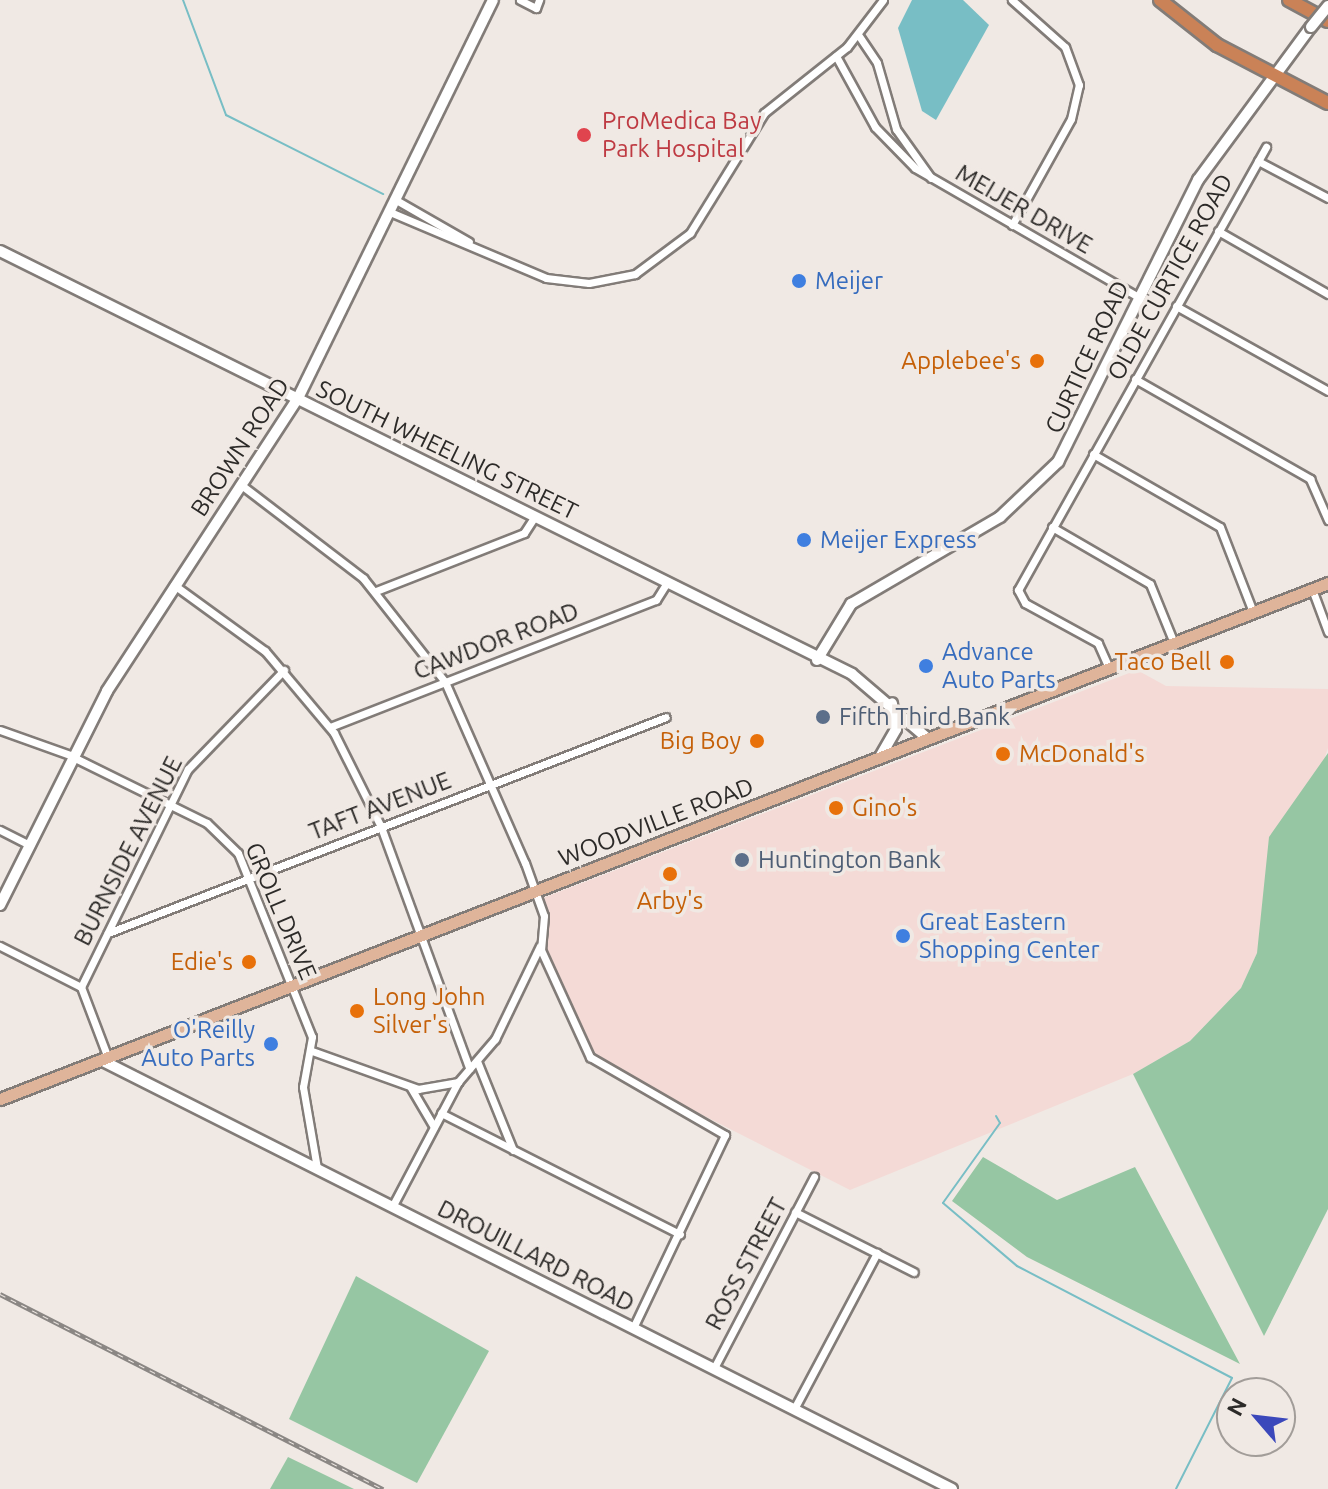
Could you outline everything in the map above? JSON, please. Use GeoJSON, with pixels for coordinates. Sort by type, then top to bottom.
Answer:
{"type":"FeatureCollection","features":[{"type":"Feature","properties":{"kind":"highway"},"geometry":{"type":"LineString","coordinates":[[1160,0],[1200,34],[1328,103]]}},
{"type":"Feature","properties":{"kind":"highway"},"geometry":{"type":"LineString","coordinates":[[1289,0],[1328,21]]}},
{"type":"Feature","properties":{"kind":"highway"},"geometry":{"type":"LineString","coordinates":[[1319,0],[1328,5]]}},
{"type":"Feature","properties":{"kind":"main road","name":"WOODVILLE ROAD"},"geometry":{"type":"LineString","coordinates":[[0,1099],[1328,583]]}},
{"type":"Feature","properties":{"kind":"street","name":"BROWN ROAD"},"geometry":{"type":"LineString","coordinates":[[0,905],[73,756],[174,585],[298,398],[493,0]]}},
{"type":"Feature","properties":{"kind":"street"},"geometry":{"type":"LineString","coordinates":[[520,0],[536,8],[539,0]]}},
{"type":"Feature","properties":{"kind":"street"},"geometry":{"type":"LineString","coordinates":[[390,212],[565,282],[613,281],[650,266],[695,227],[764,113],[859,36],[883,0]]}},
{"type":"Feature","properties":{"kind":"street"},"geometry":{"type":"LineString","coordinates":[[1012,0],[1068,51],[1079,91],[1071,119],[1012,225]]}},
{"type":"Feature","properties":{"kind":"street","name":"CURTICE ROAD"},"geometry":{"type":"LineString","coordinates":[[817,660],[851,604],[987,525],[1047,475],[1082,423],[1137,296],[1212,156],[1328,5]]}},
{"type":"Feature","properties":{"kind":"street","name":"MEIJER DRIVE"},"geometry":{"type":"LineString","coordinates":[[859,36],[877,63],[896,129],[932,180]]}},
{"type":"Feature","properties":{"kind":"street","name":"MEIJER DRIVE"},"geometry":{"type":"LineString","coordinates":[[836,56],[887,143],[932,180],[1137,296]]}},
{"type":"Feature","properties":{"kind":"street","name":"OLDE CURTICE ROAD"},"geometry":{"type":"LineString","coordinates":[[1109,668],[1098,643],[1018,595],[1052,527],[1266,147]]}},
{"type":"Feature","properties":{"kind":"street"},"geometry":{"type":"LineString","coordinates":[[1258,161],[1328,198]]}},
{"type":"Feature","properties":{"kind":"street"},"geometry":{"type":"LineString","coordinates":[[396,200],[474,246]]}},
{"type":"Feature","properties":{"kind":"street"},"geometry":{"type":"LineString","coordinates":[[1218,231],[1328,294]]}},
{"type":"Feature","properties":{"kind":"street","name":"SOUTH WHEELING STREET"},"geometry":{"type":"LineString","coordinates":[[0,251],[705,599],[891,701],[927,738]]}},
{"type":"Feature","properties":{"kind":"street"},"geometry":{"type":"LineString","coordinates":[[1176,306],[1328,391]]}},
{"type":"Feature","properties":{"kind":"street"},"geometry":{"type":"LineString","coordinates":[[1135,379],[1310,479],[1328,520]]}},
{"type":"Feature","properties":{"kind":"street"},"geometry":{"type":"LineString","coordinates":[[1093,454],[1220,527],[1253,612]]}},
{"type":"Feature","properties":{"kind":"street"},"geometry":{"type":"LineString","coordinates":[[240,484],[313,533],[376,591],[445,682],[494,783],[545,921],[541,944],[477,1061],[458,1082],[392,1207]]}},
{"type":"Feature","properties":{"kind":"street"},"geometry":{"type":"LineString","coordinates":[[376,591],[524,533],[535,516]]}},
{"type":"Feature","properties":{"kind":"street"},"geometry":{"type":"LineString","coordinates":[[1052,527],[1153,587],[1174,643]]}},
{"type":"Feature","properties":{"kind":"street","name":"CAWDOR ROAD"},"geometry":{"type":"LineString","coordinates":[[330,727],[656,600],[668,581]]}},
{"type":"Feature","properties":{"kind":"street"},"geometry":{"type":"LineString","coordinates":[[174,585],[284,670],[330,727],[381,827],[423,934],[469,1068]]}},
{"type":"Feature","properties":{"kind":"street"},"geometry":{"type":"LineString","coordinates":[[1312,589],[1328,632]]}},
{"type":"Feature","properties":{"kind":"street","name":"BURNSIDE AVENUE"},"geometry":{"type":"LineString","coordinates":[[81,987],[191,765],[284,670]]}},
{"type":"Feature","properties":{"kind":"street"},"geometry":{"type":"LineString","coordinates":[[880,757],[896,729],[891,701]]}},
{"type":"Feature","properties":{"kind":"street","name":"TAFT AVENUE"},"geometry":{"type":"LineString","coordinates":[[108,933],[666,717]]}},
{"type":"Feature","properties":{"kind":"street","name":"GROLL DRIVE"},"geometry":{"type":"LineString","coordinates":[[0,730],[73,756],[171,805],[226,837],[250,878],[292,986],[312,1051],[303,1087],[317,1168]]}},
{"type":"Feature","properties":{"kind":"street"},"geometry":{"type":"LineString","coordinates":[[0,830],[30,845]]}},
{"type":"Feature","properties":{"kind":"street"},"geometry":{"type":"LineString","coordinates":[[541,944],[598,1066],[725,1135],[633,1328]]}},
{"type":"Feature","properties":{"kind":"street"},"geometry":{"type":"LineString","coordinates":[[0,946],[81,987],[104,1059]]}},
{"type":"Feature","properties":{"kind":"street"},"geometry":{"type":"LineString","coordinates":[[312,1051],[409,1087],[431,1090],[458,1082]]}},
{"type":"Feature","properties":{"kind":"street","name":"DROUILLARD ROAD"},"geometry":{"type":"LineString","coordinates":[[104,1059],[952,1489]]}},
{"type":"Feature","properties":{"kind":"street"},"geometry":{"type":"LineString","coordinates":[[477,1061],[513,1150]]}},
{"type":"Feature","properties":{"kind":"street"},"geometry":{"type":"LineString","coordinates":[[409,1087],[434,1127]]}},
{"type":"Feature","properties":{"kind":"street"},"geometry":{"type":"LineString","coordinates":[[441,1113],[680,1234]]}},
{"type":"Feature","properties":{"kind":"street","name":"ROSS STREET"},"geometry":{"type":"LineString","coordinates":[[714,1368],[814,1177]]}},
{"type":"Feature","properties":{"kind":"street"},"geometry":{"type":"LineString","coordinates":[[795,1212],[914,1272]]}},
{"type":"Feature","properties":{"kind":"street"},"geometry":{"type":"LineString","coordinates":[[794,1409],[877,1253]]}},
{"type":"Feature","properties":{"kind":"shaded area","name":"Great Eastern Shopping Center"},"geometry":{"type":"Polygon","coordinates":[[[1137,670],[1166,686],[1328,689],[1328,748],[1257,953],[1241,988],[1190,1041],[1133,1074],[850,1190],[610,1068],[594,1052],[546,949],[543,898],[1137,670]]]}},
{"type":"Feature","properties":{"kind":"green space"},"geometry":{"type":"Polygon","coordinates":[[[1328,753],[1328,1209],[1264,1336],[1133,1074],[1190,1041],[1241,988],[1257,953],[1269,837],[1328,753]]]}},
{"type":"Feature","properties":{"kind":"green space"},"geometry":{"type":"Polygon","coordinates":[[[983,1157],[1057,1200],[1135,1167],[1240,1364],[1027,1257],[952,1201],[983,1157]]]}},
{"type":"Feature","properties":{"kind":"green space"},"geometry":{"type":"Polygon","coordinates":[[[356,1276],[489,1351],[417,1483],[289,1419],[356,1276]]]}},
{"type":"Feature","properties":{"kind":"green space"},"geometry":{"type":"Polygon","coordinates":[[[288,1457],[354,1489],[270,1489],[288,1457]]]}},
{"type":"Feature","properties":{"kind":"water"},"geometry":{"type":"Polygon","coordinates":[[[912,0],[963,0],[989,25],[936,120],[922,111],[898,28],[912,0]]]}},
{"type":"Feature","properties":{"kind":"waterway"},"geometry":{"type":"LineString","coordinates":[[183,0],[226,115],[383,194]]}},
{"type":"Feature","properties":{"kind":"waterway"},"geometry":{"type":"LineString","coordinates":[[996,1116],[1000,1123],[943,1203],[1017,1266],[1232,1378],[1176,1489]]}},
{"type":"Feature","properties":{"kind":"railway"},"geometry":{"type":"LineString","coordinates":[[0,1294],[383,1489]]}},
{"type":"Feature","properties":{"kind":"place","name":"ProMedica Bay Park Hospital"},"geometry":{"type":"Point","coordinates":[584,135]}},
{"type":"Feature","properties":{"kind":"place","name":"Meijer"},"geometry":{"type":"Point","coordinates":[799,281]}},
{"type":"Feature","properties":{"kind":"place","name":"Applebee's"},"geometry":{"type":"Point","coordinates":[1037,361]}},
{"type":"Feature","properties":{"kind":"place","name":"Meijer Express"},"geometry":{"type":"Point","coordinates":[804,540]}},
{"type":"Feature","properties":{"kind":"place","name":"Taco Bell"},"geometry":{"type":"Point","coordinates":[1227,662]}},
{"type":"Feature","properties":{"kind":"place","name":"Advance Auto Parts"},"geometry":{"type":"Point","coordinates":[926,666]}},
{"type":"Feature","properties":{"kind":"place","name":"Fifth Third Bank"},"geometry":{"type":"Point","coordinates":[823,717]}},
{"type":"Feature","properties":{"kind":"place","name":"Big Boy"},"geometry":{"type":"Point","coordinates":[757,741]}},
{"type":"Feature","properties":{"kind":"place","name":"McDonald's"},"geometry":{"type":"Point","coordinates":[1003,754]}},
{"type":"Feature","properties":{"kind":"place","name":"Gino's"},"geometry":{"type":"Point","coordinates":[836,808]}},
{"type":"Feature","properties":{"kind":"place","name":"Huntington Bank"},"geometry":{"type":"Point","coordinates":[742,860]}},
{"type":"Feature","properties":{"kind":"place","name":"Arby's"},"geometry":{"type":"Point","coordinates":[670,874]}},
{"type":"Feature","properties":{"kind":"place","name":"Great Eastern Shopping Center"},"geometry":{"type":"Point","coordinates":[903,936]}},
{"type":"Feature","properties":{"kind":"place","name":"Edie's"},"geometry":{"type":"Point","coordinates":[249,962]}},
{"type":"Feature","properties":{"kind":"place","name":"Long John Silver's"},"geometry":{"type":"Point","coordinates":[357,1011]}},
{"type":"Feature","properties":{"kind":"place","name":"O'Reilly Auto Parts"},"geometry":{"type":"Point","coordinates":[271,1044]}}]}
